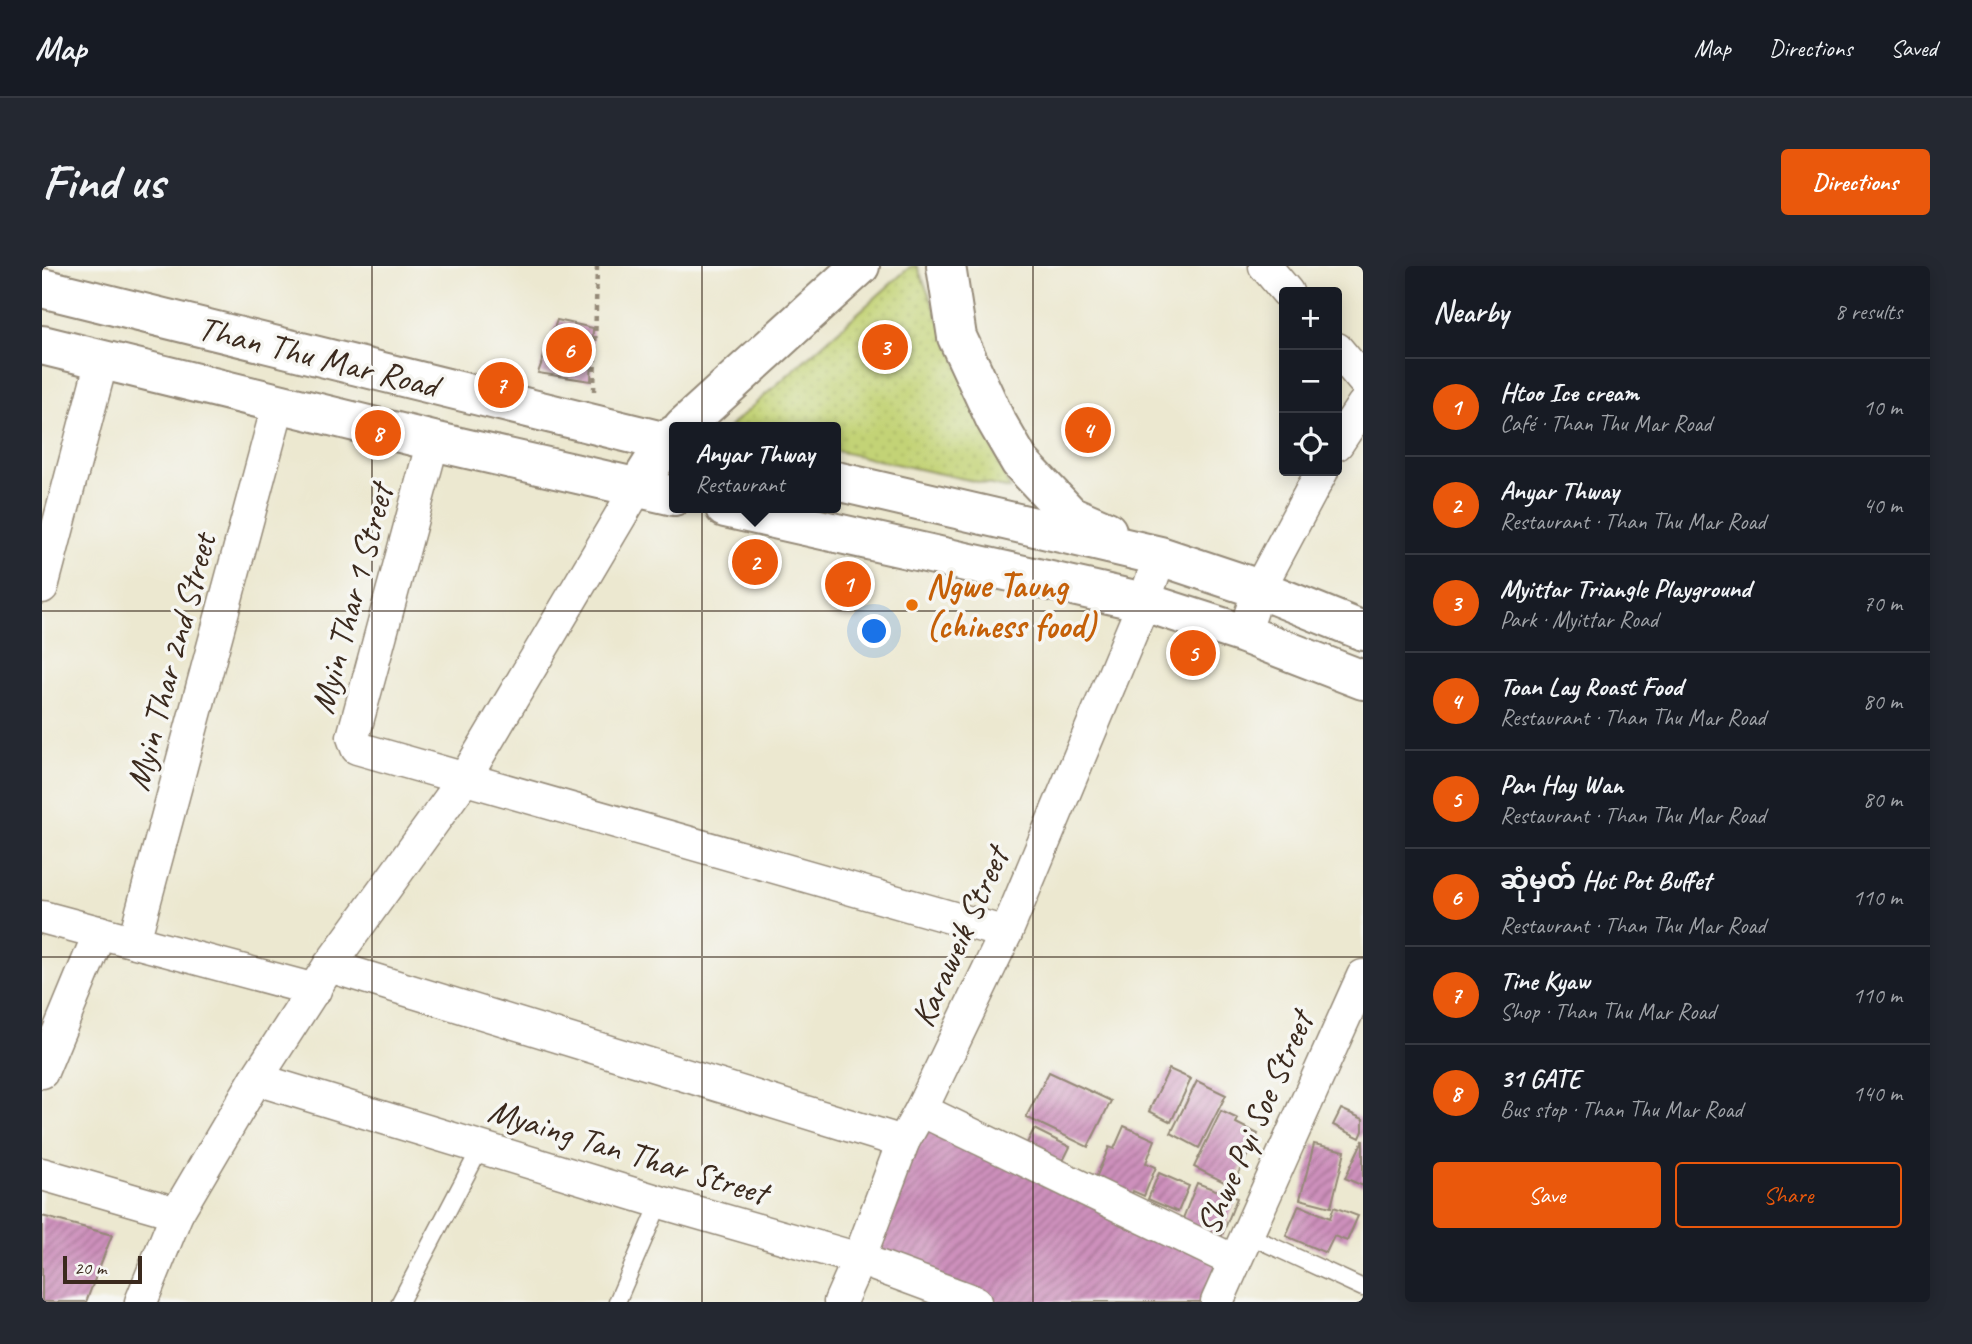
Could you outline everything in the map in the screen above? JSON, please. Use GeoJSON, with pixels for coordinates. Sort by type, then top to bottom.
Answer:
{"type":"FeatureCollection","features":[{"type":"Feature","properties":{"kind":"main road"},"geometry":{"type":"LineString","coordinates":[[691,422],[860,266]]}},
{"type":"Feature","properties":{"kind":"main road"},"geometry":{"type":"LineString","coordinates":[[946,266],[957,337],[995,419],[1020,463],[1070,515],[1160,556]]}},
{"type":"Feature","properties":{"kind":"main road","name":"Than Thu Mar Road"},"geometry":{"type":"LineString","coordinates":[[42,288],[594,424],[669,436]]}},
{"type":"Feature","properties":{"kind":"main road","name":"Than Thu Mar Road"},"geometry":{"type":"LineString","coordinates":[[42,345],[433,441],[669,495]]}},
{"type":"Feature","properties":{"kind":"main road"},"geometry":{"type":"LineString","coordinates":[[268,399],[275,345]]}},
{"type":"Feature","properties":{"kind":"main road"},"geometry":{"type":"LineString","coordinates":[[637,488],[669,445]]}},
{"type":"Feature","properties":{"kind":"main road"},"geometry":{"type":"LineString","coordinates":[[841,482],[1160,556],[1259,589],[1363,631]]}},
{"type":"Feature","properties":{"kind":"main road"},"geometry":{"type":"LineString","coordinates":[[747,513],[1144,602],[1244,634],[1363,680]]}},
{"type":"Feature","properties":{"kind":"street"},"geometry":{"type":"LineString","coordinates":[[1265,266],[1283,287]]}},
{"type":"Feature","properties":{"kind":"street"},"geometry":{"type":"LineString","coordinates":[[1338,350],[1363,380]]}},
{"type":"Feature","properties":{"kind":"street"},"geometry":{"type":"LineString","coordinates":[[42,587],[102,360]]}},
{"type":"Feature","properties":{"kind":"street","name":"Myin Thar 2nd Street"},"geometry":{"type":"LineString","coordinates":[[134,941],[268,399]]}},
{"type":"Feature","properties":{"kind":"street"},"geometry":{"type":"LineString","coordinates":[[1342,436],[1363,405]]}},
{"type":"Feature","properties":{"kind":"street","name":"Myin Thar 1 Street"},"geometry":{"type":"LineString","coordinates":[[433,441],[353,741],[357,748],[1006,933]]}},
{"type":"Feature","properties":{"kind":"street"},"geometry":{"type":"LineString","coordinates":[[1244,634],[1259,589],[1319,476]]}},
{"type":"Feature","properties":{"kind":"street"},"geometry":{"type":"LineString","coordinates":[[141,1302],[177,1213],[256,1079],[322,978],[465,778],[637,488]]}},
{"type":"Feature","properties":{"kind":"street","name":"Karaweik Street"},"geometry":{"type":"LineString","coordinates":[[840,1302],[903,1142],[1006,933],[1144,602],[1160,556]]}},
{"type":"Feature","properties":{"kind":"street"},"geometry":{"type":"LineString","coordinates":[[42,917],[134,941],[322,978],[903,1142]]}},
{"type":"Feature","properties":{"kind":"street"},"geometry":{"type":"LineString","coordinates":[[42,1072],[100,932]]}},
{"type":"Feature","properties":{"kind":"street","name":"Shwe Pyi Soe Street"},"geometry":{"type":"LineString","coordinates":[[1217,1302],[1363,976]]}},
{"type":"Feature","properties":{"kind":"street","name":"Myaing Tan Thar Street"},"geometry":{"type":"LineString","coordinates":[[256,1079],[660,1202],[859,1259],[975,1302]]}},
{"type":"Feature","properties":{"kind":"street"},"geometry":{"type":"LineString","coordinates":[[921,1110],[1240,1247]]}},
{"type":"Feature","properties":{"kind":"street"},"geometry":{"type":"LineString","coordinates":[[42,1174],[177,1213]]}},
{"type":"Feature","properties":{"kind":"lane"},"geometry":{"type":"LineString","coordinates":[[400,1302],[481,1147]]}},
{"type":"Feature","properties":{"kind":"lane"},"geometry":{"type":"LineString","coordinates":[[617,1302],[660,1202]]}},
{"type":"Feature","properties":{"kind":"lane"},"geometry":{"type":"LineString","coordinates":[[1240,1247],[1363,1288]]}},
{"type":"Feature","properties":{"kind":"path"},"geometry":{"type":"LineString","coordinates":[[594,424],[597,266]]}},
{"type":"Feature","properties":{"kind":"green space"},"geometry":{"type":"Polygon","coordinates":[[[911,266],[917,266],[1010,489],[841,452],[841,422],[735,422],[911,266]]]}},
{"type":"Feature","properties":{"kind":"building"},"geometry":{"type":"Polygon","coordinates":[[[557,320],[593,328],[591,381],[538,373],[557,320]]]}},
{"type":"Feature","properties":{"kind":"building"},"geometry":{"type":"Polygon","coordinates":[[[1169,1069],[1191,1079],[1171,1122],[1149,1111],[1169,1069]]]}},
{"type":"Feature","properties":{"kind":"building"},"geometry":{"type":"Polygon","coordinates":[[[1049,1072],[1111,1101],[1088,1147],[1026,1117],[1049,1072]]]}},
{"type":"Feature","properties":{"kind":"building"},"geometry":{"type":"Polygon","coordinates":[[[1197,1081],[1226,1095],[1199,1148],[1171,1133],[1197,1081]]]}},
{"type":"Feature","properties":{"kind":"building"},"geometry":{"type":"Polygon","coordinates":[[[1341,1109],[1363,1119],[1360,1138],[1333,1125],[1341,1109]]]}},
{"type":"Feature","properties":{"kind":"building"},"geometry":{"type":"Polygon","coordinates":[[[921,1110],[1234,1261],[1217,1302],[975,1302],[859,1259],[921,1110]]]}},
{"type":"Feature","properties":{"kind":"building"},"geometry":{"type":"Polygon","coordinates":[[[1221,1111],[1238,1119],[1236,1123],[1258,1134],[1232,1186],[1194,1167],[1221,1111]]]}},
{"type":"Feature","properties":{"kind":"building"},"geometry":{"type":"Polygon","coordinates":[[[1124,1126],[1155,1140],[1146,1163],[1156,1167],[1144,1196],[1133,1191],[1128,1203],[1092,1187],[1109,1147],[1114,1149],[1124,1126]]]}},
{"type":"Feature","properties":{"kind":"building"},"geometry":{"type":"Polygon","coordinates":[[[1034,1129],[1070,1147],[1062,1163],[1026,1145],[1034,1129]]]}},
{"type":"Feature","properties":{"kind":"building"},"geometry":{"type":"Polygon","coordinates":[[[1363,1140],[1363,1186],[1345,1178],[1363,1140]]]}},
{"type":"Feature","properties":{"kind":"building"},"geometry":{"type":"Polygon","coordinates":[[[1314,1144],[1345,1151],[1331,1207],[1300,1199],[1314,1144]]]}},
{"type":"Feature","properties":{"kind":"building"},"geometry":{"type":"Polygon","coordinates":[[[1159,1173],[1189,1186],[1178,1212],[1148,1199],[1159,1173]]]}},
{"type":"Feature","properties":{"kind":"building"},"geometry":{"type":"Polygon","coordinates":[[[1197,1183],[1237,1198],[1221,1238],[1178,1231],[1197,1183]]]}},
{"type":"Feature","properties":{"kind":"building"},"geometry":{"type":"Polygon","coordinates":[[[1299,1205],[1330,1218],[1334,1207],[1358,1216],[1347,1241],[1334,1236],[1326,1253],[1286,1236],[1299,1205]]]}},
{"type":"Feature","properties":{"kind":"building"},"geometry":{"type":"Polygon","coordinates":[[[42,1216],[112,1235],[86,1302],[42,1302],[42,1216]]]}},
{"type":"Feature","properties":{"kind":"place","name":"Myittar Triangle Playground"},"geometry":{"type":"Point","coordinates":[885,347]}},
{"type":"Feature","properties":{"kind":"place","name":"ဆုံမှတ် Hot Pot Buffet"},"geometry":{"type":"Point","coordinates":[569,350]}},
{"type":"Feature","properties":{"kind":"place","name":"Tine Kyaw"},"geometry":{"type":"Point","coordinates":[501,385]}},
{"type":"Feature","properties":{"kind":"place","name":"Toan Lay Roast Food"},"geometry":{"type":"Point","coordinates":[1088,430]}},
{"type":"Feature","properties":{"kind":"place","name":"31 GATE"},"geometry":{"type":"Point","coordinates":[378,433]}},
{"type":"Feature","properties":{"kind":"place","name":"Anyar Thway"},"geometry":{"type":"Point","coordinates":[755,562]}},
{"type":"Feature","properties":{"kind":"place","name":"Htoo Ice cream"},"geometry":{"type":"Point","coordinates":[848,584]}},
{"type":"Feature","properties":{"kind":"place","name":"Ngwe Taung (chiness food)"},"geometry":{"type":"Point","coordinates":[912,605]}},
{"type":"Feature","properties":{"kind":"place","name":"Pan Hay Wan"},"geometry":{"type":"Point","coordinates":[1193,653]}}]}
